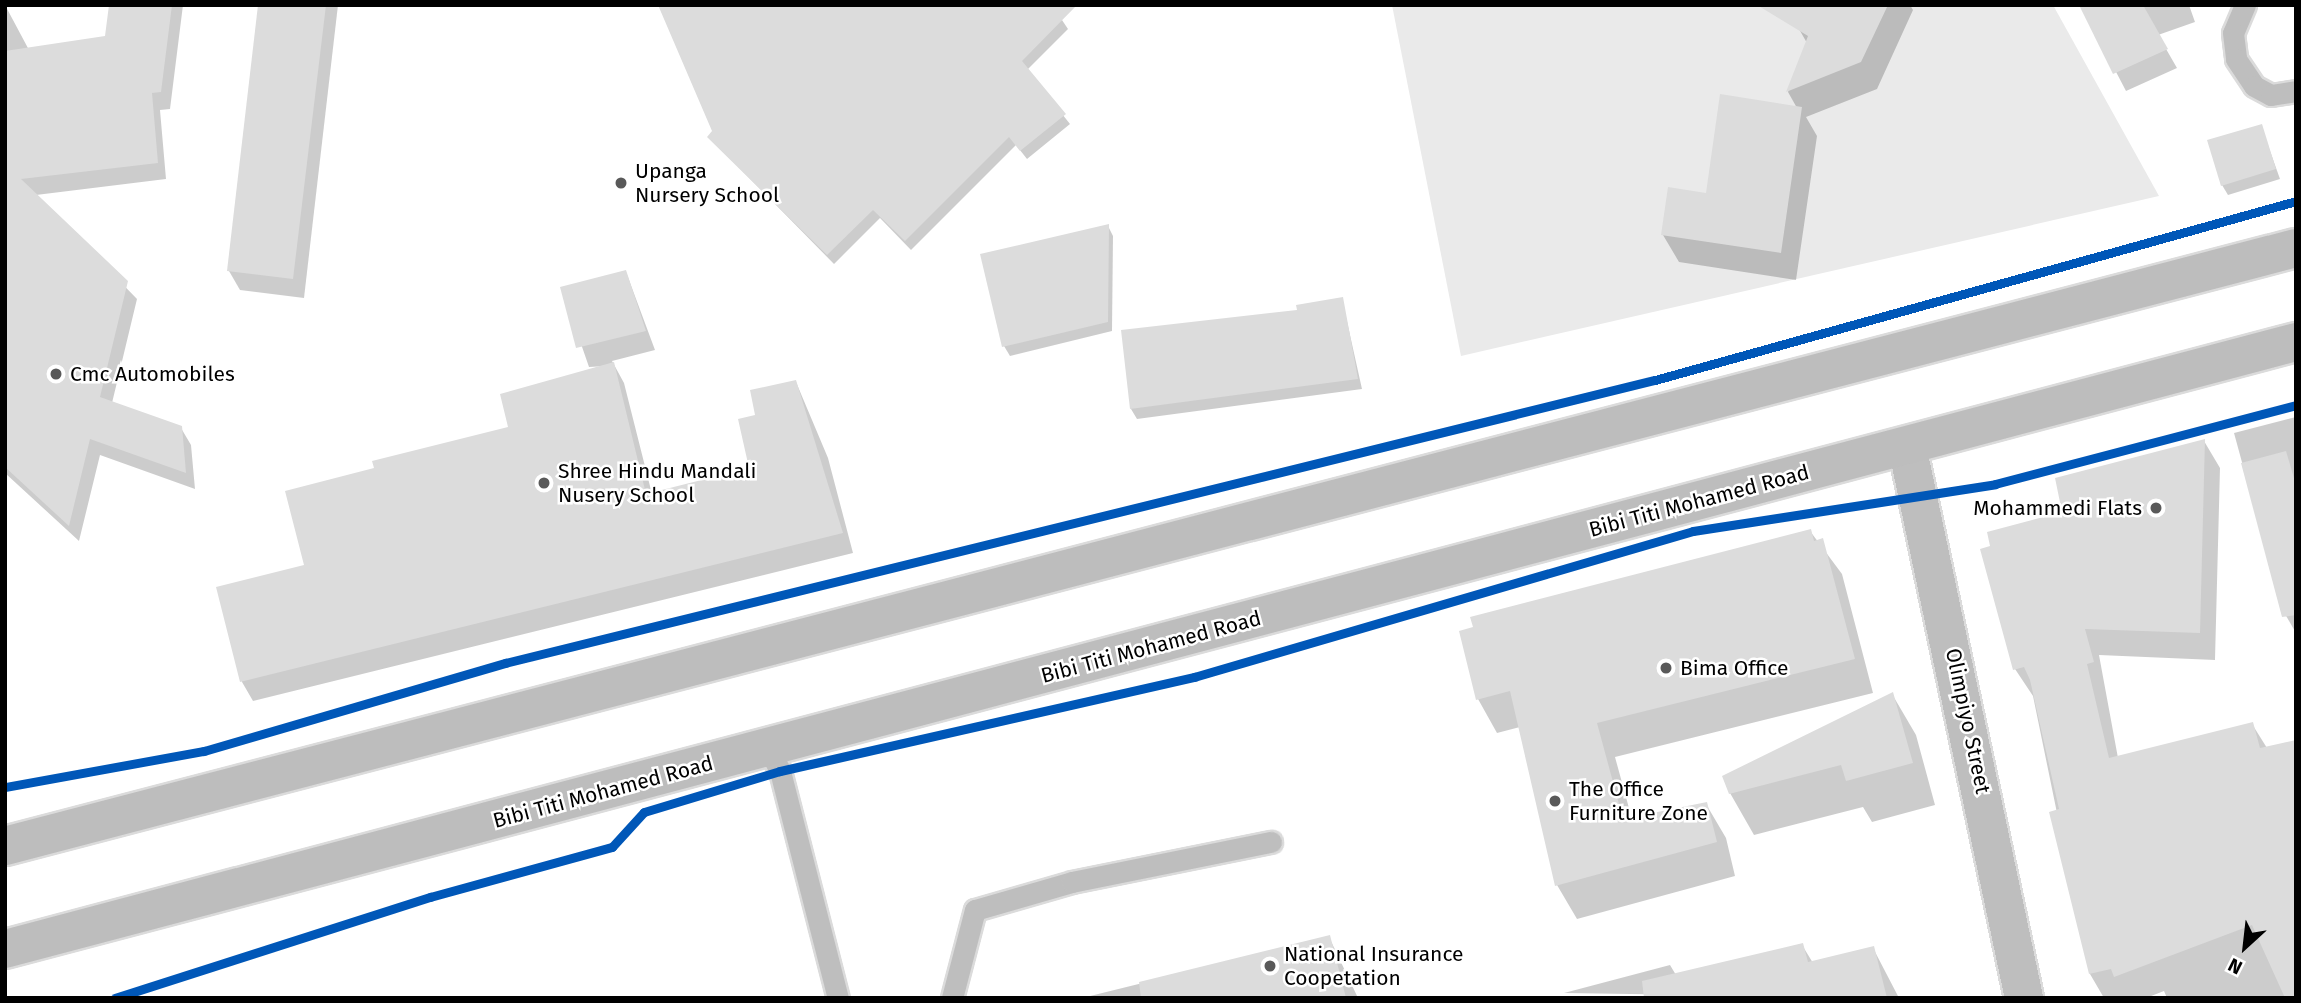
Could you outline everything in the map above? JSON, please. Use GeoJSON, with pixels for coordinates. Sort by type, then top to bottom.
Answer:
{"type":"FeatureCollection","features":[{"type":"Feature","properties":{"kind":"highway"},"geometry":{"type":"LineString","coordinates":[[5,846],[2296,248]]}},
{"type":"Feature","properties":{"kind":"highway","name":"Bibi Titi Mohamed Road"},"geometry":{"type":"LineString","coordinates":[[5,949],[2296,342]]}},
{"type":"Feature","properties":{"kind":"street","name":"Olimpiyo Street"},"geometry":{"type":"LineString","coordinates":[[1907,446],[2024,998]]}},
{"type":"Feature","properties":{"kind":"lane"},"geometry":{"type":"LineString","coordinates":[[2245,5],[2233,33],[2236,59],[2254,86],[2271,95],[2296,91]]}},
{"type":"Feature","properties":{"kind":"lane"},"geometry":{"type":"LineString","coordinates":[[768,748],[780,771],[838,998]]}},
{"type":"Feature","properties":{"kind":"lane"},"geometry":{"type":"LineString","coordinates":[[951,998],[975,911],[1072,882],[1271,842]]}},
{"type":"Feature","properties":{"kind":"shaded area"},"geometry":{"type":"Polygon","coordinates":[[[1392,5],[2053,5],[2159,196],[1461,356],[1392,5]]]}},
{"type":"Feature","properties":{"kind":"building"},"geometry":{"type":"Polygon","coordinates":[[[109,5],[172,5],[161,92],[152,93],[158,163],[21,179],[128,281],[100,397],[182,426],[186,473],[90,439],[69,526],[5,467],[5,51],[105,36],[109,5]]]}},
{"type":"Feature","properties":{"kind":"building"},"geometry":{"type":"Polygon","coordinates":[[[258,5],[326,5],[293,279],[227,271],[258,5]]]}},
{"type":"Feature","properties":{"kind":"building"},"geometry":{"type":"Polygon","coordinates":[[[658,5],[1077,5],[1022,61],[1066,114],[1020,151],[1009,137],[905,241],[873,210],[827,255],[707,137],[712,131],[658,5]]]}},
{"type":"Feature","properties":{"kind":"building"},"geometry":{"type":"Polygon","coordinates":[[[1757,5],[1888,5],[1861,62],[1786,92],[1808,36],[1757,5]]]}},
{"type":"Feature","properties":{"kind":"building"},"geometry":{"type":"Polygon","coordinates":[[[2079,5],[2143,5],[2168,49],[2113,74],[2079,5]]]}},
{"type":"Feature","properties":{"kind":"building"},"geometry":{"type":"Polygon","coordinates":[[[1720,94],[1802,107],[1781,253],[1661,235],[1668,187],[1706,193],[1720,94]]]}},
{"type":"Feature","properties":{"kind":"building"},"geometry":{"type":"Polygon","coordinates":[[[2262,124],[2276,169],[2221,186],[2207,140],[2262,124]]]}},
{"type":"Feature","properties":{"kind":"building"},"geometry":{"type":"Polygon","coordinates":[[[1109,224],[1108,322],[1002,347],[980,254],[1109,224]]]}},
{"type":"Feature","properties":{"kind":"building"},"geometry":{"type":"Polygon","coordinates":[[[626,270],[646,331],[576,348],[560,287],[626,270]]]}},
{"type":"Feature","properties":{"kind":"building"},"geometry":{"type":"Polygon","coordinates":[[[1343,297],[1358,379],[1130,409],[1121,330],[1297,310],[1296,305],[1343,297]]]}},
{"type":"Feature","properties":{"kind":"building"},"geometry":{"type":"Polygon","coordinates":[[[614,362],[646,494],[749,468],[738,419],[755,415],[750,390],[796,380],[843,533],[240,682],[216,587],[304,565],[285,491],[374,468],[372,461],[508,427],[500,394],[614,362]]]}},
{"type":"Feature","properties":{"kind":"building"},"geometry":{"type":"Polygon","coordinates":[[[2205,439],[2200,633],[2085,629],[2094,662],[2087,664],[2109,758],[2253,722],[2260,748],[2296,740],[2296,998],[2285,998],[2252,925],[2114,977],[2111,969],[2089,974],[2049,812],[2059,809],[2030,680],[2024,667],[2013,670],[1980,549],[1990,546],[1987,532],[2062,512],[2055,478],[2205,439]]]}},
{"type":"Feature","properties":{"kind":"building"},"geometry":{"type":"Polygon","coordinates":[[[2286,451],[2296,485],[2296,615],[2282,617],[2241,463],[2286,451]]]}},
{"type":"Feature","properties":{"kind":"building"},"geometry":{"type":"Polygon","coordinates":[[[1811,529],[1814,541],[1823,538],[1855,659],[1597,723],[1623,819],[1707,802],[1717,842],[1555,886],[1510,691],[1476,700],[1459,631],[1473,627],[1470,617],[1811,529]]]}},
{"type":"Feature","properties":{"kind":"building"},"geometry":{"type":"Polygon","coordinates":[[[1893,692],[1913,763],[1846,781],[1841,765],[1729,794],[1722,776],[1893,692]]]}},
{"type":"Feature","properties":{"kind":"building","name":"National Insurance Coopetation"},"geometry":{"type":"Polygon","coordinates":[[[1330,935],[1346,998],[1141,998],[1139,982],[1330,935]]]}},
{"type":"Feature","properties":{"kind":"building"},"geometry":{"type":"Polygon","coordinates":[[[1803,943],[1808,962],[1874,946],[1887,998],[1644,998],[1642,981],[1803,943]]]}},
{"type":"Feature","properties":{"kind":"cycle path"},"geometry":{"type":"LineString","coordinates":[[5,787],[204,751],[505,663],[1655,380],[2296,201]]}},
{"type":"Feature","properties":{"kind":"cycle path"},"geometry":{"type":"LineString","coordinates":[[115,998],[430,897],[612,847],[644,812],[780,771],[1194,677],[1693,531],[1995,484],[2296,405]]}},
{"type":"Feature","properties":{"kind":"place","name":"Upanga Nursery School"},"geometry":{"type":"Point","coordinates":[621,183]}},
{"type":"Feature","properties":{"kind":"place","name":"Cmc Automobiles"},"geometry":{"type":"Point","coordinates":[56,374]}},
{"type":"Feature","properties":{"kind":"place","name":"Shree Hindu Mandali Nusery School"},"geometry":{"type":"Point","coordinates":[544,483]}},
{"type":"Feature","properties":{"kind":"place","name":"Mohammedi Flats"},"geometry":{"type":"Point","coordinates":[2156,508]}},
{"type":"Feature","properties":{"kind":"place","name":"Bima Office"},"geometry":{"type":"Point","coordinates":[1666,668]}},
{"type":"Feature","properties":{"kind":"place","name":"The Office Furniture Zone"},"geometry":{"type":"Point","coordinates":[1555,801]}},
{"type":"Feature","properties":{"kind":"place","name":"National Insurance Coopetation"},"geometry":{"type":"Point","coordinates":[1270,966]}}]}
